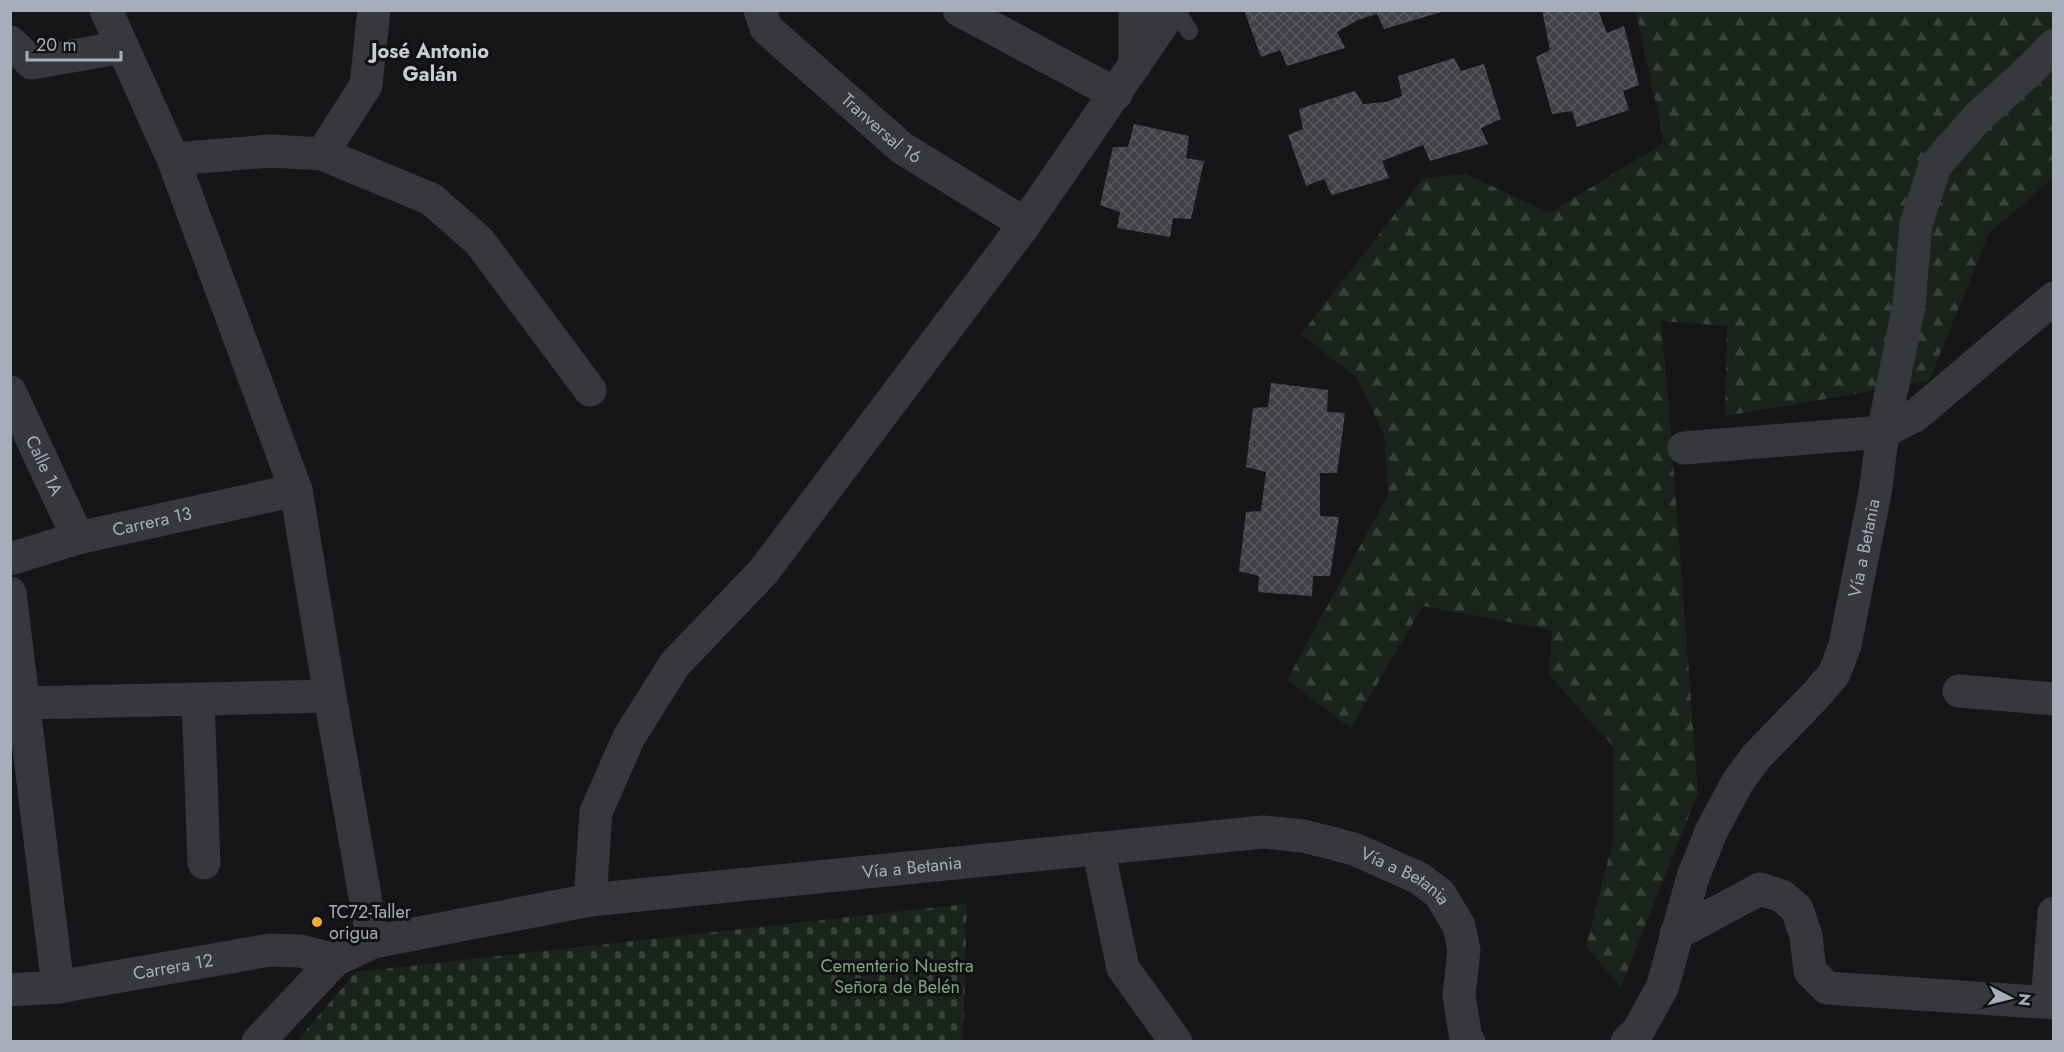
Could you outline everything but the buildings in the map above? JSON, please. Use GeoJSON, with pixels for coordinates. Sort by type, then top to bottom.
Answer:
{"type":"FeatureCollection","features":[{"type":"Feature","properties":{"kind":"street"},"geometry":{"type":"LineString","coordinates":[[106,10],[173,159],[296,490],[373,942]]}},
{"type":"Feature","properties":{"kind":"street"},"geometry":{"type":"LineString","coordinates":[[322,154],[366,85],[374,10]]}},
{"type":"Feature","properties":{"kind":"street","name":"Tranversal 16"},"geometry":{"type":"LineString","coordinates":[[760,10],[766,28],[902,148],[1025,224]]}},
{"type":"Feature","properties":{"kind":"street"},"geometry":{"type":"LineString","coordinates":[[959,10],[1116,94]]}},
{"type":"Feature","properties":{"kind":"street"},"geometry":{"type":"LineString","coordinates":[[1135,10],[1135,66]]}},
{"type":"Feature","properties":{"kind":"street"},"geometry":{"type":"LineString","coordinates":[[590,900],[596,812],[629,737],[675,664],[763,572],[1025,224],[1135,66],[1180,21]]}},
{"type":"Feature","properties":{"kind":"street"},"geometry":{"type":"LineString","coordinates":[[10,42],[32,63],[123,47]]}},
{"type":"Feature","properties":{"kind":"street","name":"Vía a Betania"},"geometry":{"type":"LineString","coordinates":[[1628,1041],[1638,1031],[1662,988],[1697,868],[1711,832],[1737,783],[1756,757],[1834,674],[1845,645],[1875,493],[1883,432],[1909,305],[1916,224],[1935,166],[1977,118],[2054,45]]}},
{"type":"Feature","properties":{"kind":"street"},"geometry":{"type":"LineString","coordinates":[[173,159],[271,151],[322,154],[431,200],[479,241],[590,390]]}},
{"type":"Feature","properties":{"kind":"street"},"geometry":{"type":"LineString","coordinates":[[1684,448],[1883,432],[1916,415],[2054,298]]}},
{"type":"Feature","properties":{"kind":"street","name":"Calle 1A"},"geometry":{"type":"LineString","coordinates":[[10,392],[78,538]]}},
{"type":"Feature","properties":{"kind":"street","name":"Carrera 13"},"geometry":{"type":"LineString","coordinates":[[10,559],[78,538],[296,490]]}},
{"type":"Feature","properties":{"kind":"street"},"geometry":{"type":"LineString","coordinates":[[10,592],[58,987]]}},
{"type":"Feature","properties":{"kind":"street"},"geometry":{"type":"LineString","coordinates":[[1959,691],[2054,699]]}},
{"type":"Feature","properties":{"kind":"street"},"geometry":{"type":"LineString","coordinates":[[24,703],[330,696]]}},
{"type":"Feature","properties":{"kind":"street"},"geometry":{"type":"LineString","coordinates":[[198,699],[204,863]]}},
{"type":"Feature","properties":{"kind":"street","name":"Vía a Betania"},"geometry":{"type":"LineString","coordinates":[[258,1041],[335,960],[373,942],[590,900],[1263,832],[1303,836],[1354,849],[1419,878],[1440,894],[1459,926],[1464,950],[1459,996],[1467,1041]]}},
{"type":"Feature","properties":{"kind":"street"},"geometry":{"type":"LineString","coordinates":[[1098,848],[1123,968],[1176,1041]]}},
{"type":"Feature","properties":{"kind":"street"},"geometry":{"type":"LineString","coordinates":[[1676,934],[1760,889],[1782,896],[1797,909],[1806,936],[1810,971],[1827,988],[2050,1002],[2054,913]]}},
{"type":"Feature","properties":{"kind":"street","name":"Carrera 12"},"geometry":{"type":"LineString","coordinates":[[10,990],[58,987],[270,950],[300,951],[335,960]]}},
{"type":"Feature","properties":{"kind":"lane"},"geometry":{"type":"LineString","coordinates":[[1176,10],[1180,21]]}},
{"type":"Feature","properties":{"kind":"green space"},"geometry":{"type":"Polygon","coordinates":[[[1636,11],[2053,11],[2053,178],[1989,233],[1929,381],[1725,416],[1727,326],[1661,321],[1698,793],[1621,987],[1586,946],[1614,837],[1613,746],[1549,675],[1552,630],[1423,606],[1351,728],[1287,680],[1388,495],[1384,435],[1357,378],[1301,334],[1423,178],[1466,174],[1549,213],[1664,143],[1636,11]]]}},
{"type":"Feature","properties":{"kind":"green space","name":"Cementerio Nuestra Señora de Belén"},"geometry":{"type":"Polygon","coordinates":[[[967,904],[963,1041],[297,1041],[356,972],[967,904]]]}},
{"type":"Feature","properties":{"kind":"place","name":"TC72-Taller origua"},"geometry":{"type":"Point","coordinates":[317,922]}},
{"type":"Feature","properties":{"kind":"district","name":"José Antonio Galán"},"geometry":{"type":"Point","coordinates":[430,62]}}]}
